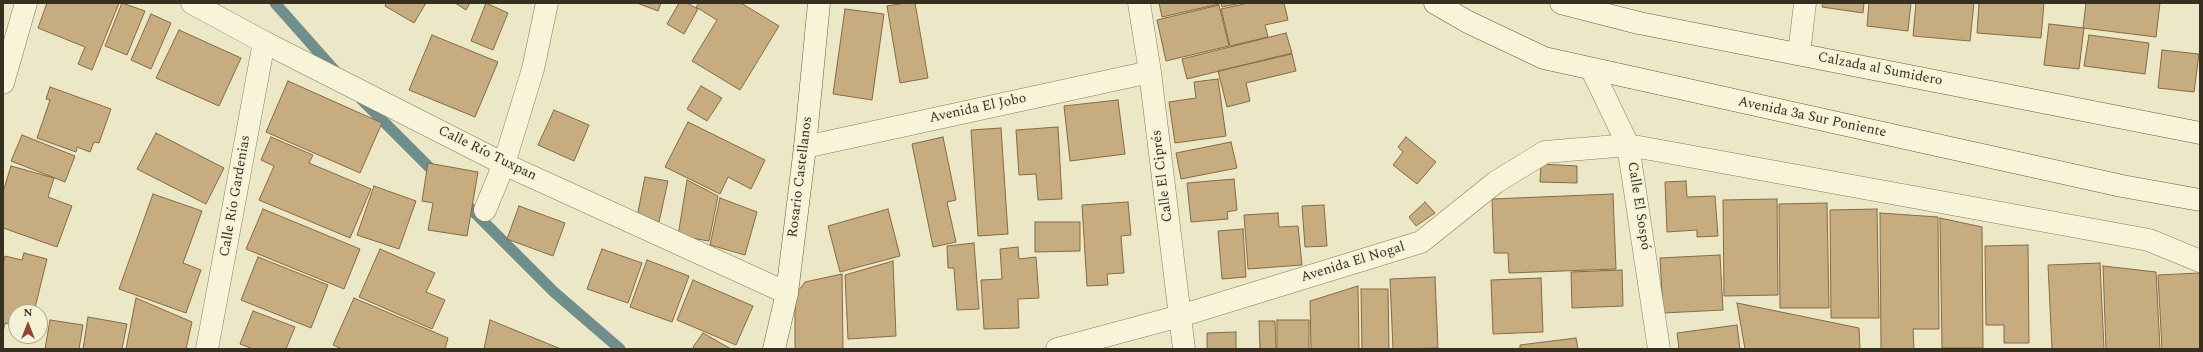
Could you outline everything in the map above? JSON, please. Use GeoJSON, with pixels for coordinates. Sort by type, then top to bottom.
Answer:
{"type":"FeatureCollection","features":[{"type":"Feature","properties":{"kind":"street"},"geometry":{"type":"LineString","coordinates":[[3,83],[26,3]]}},
{"type":"Feature","properties":{"kind":"street","name":"Calle Río Tuxpan"},"geometry":{"type":"LineString","coordinates":[[192,3],[264,42],[504,164],[787,293]]}},
{"type":"Feature","properties":{"kind":"street"},"geometry":{"type":"LineString","coordinates":[[485,210],[504,164],[533,69],[547,3]]}},
{"type":"Feature","properties":{"kind":"street","name":"Rosario Castellanos"},"geometry":{"type":"LineString","coordinates":[[774,349],[787,293],[805,147],[819,3]]}},
{"type":"Feature","properties":{"kind":"street","name":"Calle El Ciprés"},"geometry":{"type":"LineString","coordinates":[[1139,3],[1150,72],[1184,349]]}},
{"type":"Feature","properties":{"kind":"street","name":"Avenida 3a Sur Poniente"},"geometry":{"type":"LineString","coordinates":[[1435,3],[1468,22],[1544,58],[1592,70],[2122,186],[2200,200]]}},
{"type":"Feature","properties":{"kind":"street","name":"Calzada al Sumidero"},"geometry":{"type":"LineString","coordinates":[[1561,3],[1639,23],[2200,133]]}},
{"type":"Feature","properties":{"kind":"street"},"geometry":{"type":"LineString","coordinates":[[1799,54],[1805,3]]}},
{"type":"Feature","properties":{"kind":"street","name":"Calle Río Gardenias"},"geometry":{"type":"LineString","coordinates":[[207,349],[264,42]]}},
{"type":"Feature","properties":{"kind":"street","name":"Calle El Sospó"},"geometry":{"type":"LineString","coordinates":[[1592,70],[1628,145],[1659,349]]}},
{"type":"Feature","properties":{"kind":"street","name":"Avenida El Jobo"},"geometry":{"type":"LineString","coordinates":[[805,147],[1150,72]]}},
{"type":"Feature","properties":{"kind":"street","name":"Avenida El Nogal"},"geometry":{"type":"LineString","coordinates":[[1057,349],[1180,316],[1422,242],[1496,182],[1544,152],[1628,145],[2148,240],[2200,261]]}},
{"type":"Feature","properties":{"kind":"building"},"geometry":{"type":"Polygon","coordinates":[[[47,3],[119,3],[92,70],[78,64],[85,47],[38,28],[47,3]]]}},
{"type":"Feature","properties":{"kind":"building"},"geometry":{"type":"Polygon","coordinates":[[[122,3],[145,11],[127,55],[105,46],[122,3]]]}},
{"type":"Feature","properties":{"kind":"building"},"geometry":{"type":"Polygon","coordinates":[[[386,3],[426,3],[414,23],[385,6],[386,3]]]}},
{"type":"Feature","properties":{"kind":"building"},"geometry":{"type":"Polygon","coordinates":[[[455,3],[470,3],[466,10],[455,3]]]}},
{"type":"Feature","properties":{"kind":"building"},"geometry":{"type":"Polygon","coordinates":[[[486,3],[508,13],[493,50],[471,41],[486,3]]]}},
{"type":"Feature","properties":{"kind":"building"},"geometry":{"type":"Polygon","coordinates":[[[637,3],[661,3],[658,11],[637,3]]]}},
{"type":"Feature","properties":{"kind":"building"},"geometry":{"type":"Polygon","coordinates":[[[679,3],[687,3],[698,9],[684,34],[667,24],[679,3]]]}},
{"type":"Feature","properties":{"kind":"building"},"geometry":{"type":"Polygon","coordinates":[[[699,3],[741,3],[779,26],[740,90],[692,61],[717,20],[696,7],[699,3]]]}},
{"type":"Feature","properties":{"kind":"building"},"geometry":{"type":"Polygon","coordinates":[[[915,3],[928,78],[900,83],[887,6],[915,3]]]}},
{"type":"Feature","properties":{"kind":"building"},"geometry":{"type":"Polygon","coordinates":[[[1159,3],[1219,3],[1219,4],[1162,17],[1159,3]]]}},
{"type":"Feature","properties":{"kind":"building"},"geometry":{"type":"Polygon","coordinates":[[[1221,3],[1241,3],[1222,7],[1221,3]]]}},
{"type":"Feature","properties":{"kind":"building"},"geometry":{"type":"Polygon","coordinates":[[[1248,3],[1284,3],[1288,20],[1265,25],[1268,37],[1230,46],[1221,9],[1248,3]]]}},
{"type":"Feature","properties":{"kind":"building"},"geometry":{"type":"Polygon","coordinates":[[[1823,3],[1864,3],[1863,13],[1822,7],[1823,3]]]}},
{"type":"Feature","properties":{"kind":"building"},"geometry":{"type":"Polygon","coordinates":[[[1869,3],[1911,3],[1908,31],[1867,26],[1869,3]]]}},
{"type":"Feature","properties":{"kind":"building"},"geometry":{"type":"Polygon","coordinates":[[[1916,3],[1974,3],[1970,41],[1913,36],[1916,3]]]}},
{"type":"Feature","properties":{"kind":"building"},"geometry":{"type":"Polygon","coordinates":[[[1979,3],[2044,3],[2041,38],[1977,33],[1979,3]]]}},
{"type":"Feature","properties":{"kind":"building"},"geometry":{"type":"Polygon","coordinates":[[[2086,3],[2160,3],[2156,37],[2083,28],[2086,3]]]}},
{"type":"Feature","properties":{"kind":"building"},"geometry":{"type":"Polygon","coordinates":[[[1219,5],[1229,46],[1166,61],[1157,20],[1219,5]]]}},
{"type":"Feature","properties":{"kind":"building"},"geometry":{"type":"Polygon","coordinates":[[[845,9],[884,14],[872,100],[833,94],[845,9]]]}},
{"type":"Feature","properties":{"kind":"building"},"geometry":{"type":"Polygon","coordinates":[[[151,14],[171,23],[151,69],[131,60],[151,14]]]}},
{"type":"Feature","properties":{"kind":"building"},"geometry":{"type":"Polygon","coordinates":[[[2049,24],[2084,28],[2079,69],[2044,65],[2049,24]]]}},
{"type":"Feature","properties":{"kind":"building"},"geometry":{"type":"Polygon","coordinates":[[[179,30],[241,58],[219,106],[156,78],[179,30]]]}},
{"type":"Feature","properties":{"kind":"building"},"geometry":{"type":"Polygon","coordinates":[[[1286,33],[1292,53],[1187,79],[1182,59],[1286,33]]]}},
{"type":"Feature","properties":{"kind":"building"},"geometry":{"type":"Polygon","coordinates":[[[432,35],[498,62],[475,117],[409,90],[432,35]]]}},
{"type":"Feature","properties":{"kind":"building"},"geometry":{"type":"Polygon","coordinates":[[[2089,35],[2149,43],[2145,74],[2084,66],[2089,35]]]}},
{"type":"Feature","properties":{"kind":"building"},"geometry":{"type":"Polygon","coordinates":[[[2162,50],[2199,54],[2194,92],[2158,88],[2162,50]]]}},
{"type":"Feature","properties":{"kind":"building"},"geometry":{"type":"Polygon","coordinates":[[[1292,54],[1296,71],[1246,83],[1250,101],[1227,107],[1218,71],[1292,54]]]}},
{"type":"Feature","properties":{"kind":"building"},"geometry":{"type":"Polygon","coordinates":[[[1218,79],[1226,136],[1175,143],[1169,102],[1196,98],[1194,82],[1218,79]]]}},
{"type":"Feature","properties":{"kind":"building"},"geometry":{"type":"Polygon","coordinates":[[[288,81],[382,123],[360,173],[266,132],[288,81]]]}},
{"type":"Feature","properties":{"kind":"building"},"geometry":{"type":"Polygon","coordinates":[[[701,86],[722,98],[707,121],[687,109],[701,86]]]}},
{"type":"Feature","properties":{"kind":"building"},"geometry":{"type":"Polygon","coordinates":[[[50,87],[111,109],[99,143],[94,142],[90,152],[77,147],[76,152],[37,138],[50,100],[46,99],[50,87]]]}},
{"type":"Feature","properties":{"kind":"building"},"geometry":{"type":"Polygon","coordinates":[[[1118,100],[1125,154],[1070,161],[1064,106],[1118,100]]]}},
{"type":"Feature","properties":{"kind":"building"},"geometry":{"type":"Polygon","coordinates":[[[554,110],[589,125],[574,161],[538,145],[554,110]]]}},
{"type":"Feature","properties":{"kind":"building"},"geometry":{"type":"Polygon","coordinates":[[[688,122],[765,160],[751,189],[728,177],[720,194],[665,167],[688,122]]]}},
{"type":"Feature","properties":{"kind":"building"},"geometry":{"type":"Polygon","coordinates":[[[1058,127],[1062,199],[1038,200],[1036,174],[1019,175],[1016,130],[1058,127]]]}},
{"type":"Feature","properties":{"kind":"building"},"geometry":{"type":"Polygon","coordinates":[[[1001,128],[1008,234],[978,236],[971,130],[1001,128]]]}},
{"type":"Feature","properties":{"kind":"building"},"geometry":{"type":"Polygon","coordinates":[[[156,133],[224,168],[206,204],[137,169],[156,133]]]}},
{"type":"Feature","properties":{"kind":"building"},"geometry":{"type":"Polygon","coordinates":[[[22,135],[75,156],[65,182],[11,161],[22,135]]]}},
{"type":"Feature","properties":{"kind":"building"},"geometry":{"type":"Polygon","coordinates":[[[271,137],[313,155],[309,163],[371,189],[350,238],[259,200],[274,166],[261,160],[271,137]]]}},
{"type":"Feature","properties":{"kind":"building"},"geometry":{"type":"Polygon","coordinates":[[[943,137],[956,200],[947,202],[956,242],[933,247],[912,144],[943,137]]]}},
{"type":"Feature","properties":{"kind":"building"},"geometry":{"type":"Polygon","coordinates":[[[1406,137],[1436,162],[1417,184],[1393,165],[1403,152],[1398,147],[1406,137]]]}},
{"type":"Feature","properties":{"kind":"building"},"geometry":{"type":"Polygon","coordinates":[[[1231,142],[1237,168],[1181,179],[1176,153],[1231,142]]]}},
{"type":"Feature","properties":{"kind":"building"},"geometry":{"type":"Polygon","coordinates":[[[428,163],[478,172],[467,236],[428,230],[433,203],[422,201],[428,163]]]}},
{"type":"Feature","properties":{"kind":"building"},"geometry":{"type":"Polygon","coordinates":[[[1541,164],[1577,166],[1577,183],[1540,182],[1541,164]]]}},
{"type":"Feature","properties":{"kind":"building"},"geometry":{"type":"Polygon","coordinates":[[[11,166],[54,178],[48,197],[72,206],[57,247],[3,228],[3,192],[11,166]]]}},
{"type":"Feature","properties":{"kind":"building"},"geometry":{"type":"Polygon","coordinates":[[[645,177],[668,181],[659,222],[637,217],[645,177]]]}},
{"type":"Feature","properties":{"kind":"building"},"geometry":{"type":"Polygon","coordinates":[[[1234,179],[1237,210],[1227,212],[1228,219],[1191,222],[1187,183],[1234,179]]]}},
{"type":"Feature","properties":{"kind":"building"},"geometry":{"type":"Polygon","coordinates":[[[687,180],[718,196],[709,241],[678,236],[687,180]]]}},
{"type":"Feature","properties":{"kind":"building"},"geometry":{"type":"Polygon","coordinates":[[[1686,181],[1687,197],[1715,196],[1718,236],[1697,237],[1697,230],[1667,232],[1665,182],[1686,181]]]}},
{"type":"Feature","properties":{"kind":"building"},"geometry":{"type":"Polygon","coordinates":[[[374,186],[416,201],[399,249],[357,235],[374,186]]]}},
{"type":"Feature","properties":{"kind":"building"},"geometry":{"type":"Polygon","coordinates":[[[153,194],[202,211],[183,263],[201,270],[186,313],[119,289],[153,194]]]}},
{"type":"Feature","properties":{"kind":"building"},"geometry":{"type":"Polygon","coordinates":[[[1613,194],[1616,269],[1509,273],[1508,253],[1494,253],[1492,199],[1613,194]]]}},
{"type":"Feature","properties":{"kind":"building"},"geometry":{"type":"Polygon","coordinates":[[[720,198],[757,212],[745,255],[710,245],[720,198]]]}},
{"type":"Feature","properties":{"kind":"building"},"geometry":{"type":"Polygon","coordinates":[[[1777,199],[1778,295],[1724,296],[1723,200],[1777,199]]]}},
{"type":"Feature","properties":{"kind":"building"},"geometry":{"type":"Polygon","coordinates":[[[1128,202],[1131,235],[1121,236],[1124,273],[1107,274],[1108,285],[1087,286],[1082,205],[1128,202]]]}},
{"type":"Feature","properties":{"kind":"building"},"geometry":{"type":"Polygon","coordinates":[[[1425,202],[1435,213],[1416,226],[1409,217],[1425,202]]]}},
{"type":"Feature","properties":{"kind":"building"},"geometry":{"type":"Polygon","coordinates":[[[1827,203],[1829,308],[1780,308],[1779,204],[1827,203]]]}},
{"type":"Feature","properties":{"kind":"building"},"geometry":{"type":"Polygon","coordinates":[[[1324,205],[1327,246],[1305,247],[1302,206],[1324,205]]]}},
{"type":"Feature","properties":{"kind":"building"},"geometry":{"type":"Polygon","coordinates":[[[519,206],[565,223],[553,256],[507,239],[519,206]]]}},
{"type":"Feature","properties":{"kind":"building"},"geometry":{"type":"Polygon","coordinates":[[[263,209],[360,249],[344,289],[246,249],[263,209]]]}},
{"type":"Feature","properties":{"kind":"building"},"geometry":{"type":"Polygon","coordinates":[[[888,209],[900,256],[840,272],[828,226],[888,209]]]}},
{"type":"Feature","properties":{"kind":"building"},"geometry":{"type":"Polygon","coordinates":[[[1877,209],[1879,318],[1831,318],[1830,210],[1877,209]]]}},
{"type":"Feature","properties":{"kind":"building"},"geometry":{"type":"Polygon","coordinates":[[[1278,213],[1279,227],[1298,226],[1302,265],[1248,269],[1244,215],[1278,213]]]}},
{"type":"Feature","properties":{"kind":"building"},"geometry":{"type":"Polygon","coordinates":[[[1880,213],[1938,217],[1939,329],[1913,329],[1914,349],[1881,349],[1880,213]]]}},
{"type":"Feature","properties":{"kind":"building"},"geometry":{"type":"Polygon","coordinates":[[[1940,218],[1982,227],[1983,348],[1942,348],[1940,218]]]}},
{"type":"Feature","properties":{"kind":"building"},"geometry":{"type":"Polygon","coordinates":[[[1035,222],[1080,222],[1080,251],[1035,252],[1035,222]]]}},
{"type":"Feature","properties":{"kind":"building"},"geometry":{"type":"Polygon","coordinates":[[[1243,229],[1246,277],[1222,279],[1218,231],[1243,229]]]}},
{"type":"Feature","properties":{"kind":"building"},"geometry":{"type":"Polygon","coordinates":[[[974,243],[979,309],[957,310],[954,268],[948,268],[947,246],[974,243]]]}},
{"type":"Feature","properties":{"kind":"building"},"geometry":{"type":"Polygon","coordinates":[[[2028,245],[2029,343],[2004,343],[2004,325],[1986,325],[1985,246],[2028,245]]]}},
{"type":"Feature","properties":{"kind":"building"},"geometry":{"type":"Polygon","coordinates":[[[1018,247],[1019,259],[1036,257],[1039,298],[1018,299],[1019,328],[984,329],[981,280],[1002,279],[1000,249],[1018,247]]]}},
{"type":"Feature","properties":{"kind":"building"},"geometry":{"type":"Polygon","coordinates":[[[380,249],[435,273],[426,292],[445,300],[432,329],[359,297],[380,249]]]}},
{"type":"Feature","properties":{"kind":"building"},"geometry":{"type":"Polygon","coordinates":[[[602,249],[642,263],[628,303],[587,289],[602,249]]]}},
{"type":"Feature","properties":{"kind":"building"},"geometry":{"type":"Polygon","coordinates":[[[24,253],[47,259],[36,304],[8,304],[8,324],[5,323],[3,332],[3,263],[5,256],[22,260],[24,253]]]}},
{"type":"Feature","properties":{"kind":"building"},"geometry":{"type":"Polygon","coordinates":[[[1720,255],[1723,310],[1663,313],[1660,258],[1720,255]]]}},
{"type":"Feature","properties":{"kind":"building"},"geometry":{"type":"Polygon","coordinates":[[[258,257],[328,285],[311,328],[241,300],[258,257]]]}},
{"type":"Feature","properties":{"kind":"building"},"geometry":{"type":"Polygon","coordinates":[[[647,260],[689,276],[672,322],[630,307],[647,260]]]}},
{"type":"Feature","properties":{"kind":"building"},"geometry":{"type":"Polygon","coordinates":[[[893,261],[896,336],[848,339],[845,275],[893,261]]]}},
{"type":"Feature","properties":{"kind":"building"},"geometry":{"type":"Polygon","coordinates":[[[2100,263],[2104,349],[2052,349],[2048,265],[2100,263]]]}},
{"type":"Feature","properties":{"kind":"building"},"geometry":{"type":"Polygon","coordinates":[[[2103,266],[2156,272],[2160,349],[2106,349],[2103,266]]]}},
{"type":"Feature","properties":{"kind":"building"},"geometry":{"type":"Polygon","coordinates":[[[1622,270],[1623,306],[1572,308],[1571,272],[1622,270]]]}},
{"type":"Feature","properties":{"kind":"building"},"geometry":{"type":"Polygon","coordinates":[[[2200,273],[2200,349],[2162,349],[2158,275],[2200,273]]]}},
{"type":"Feature","properties":{"kind":"building"},"geometry":{"type":"Polygon","coordinates":[[[842,274],[843,349],[795,349],[795,295],[805,282],[842,274]]]}},
{"type":"Feature","properties":{"kind":"building"},"geometry":{"type":"Polygon","coordinates":[[[1435,277],[1438,348],[1393,349],[1390,279],[1435,277]]]}},
{"type":"Feature","properties":{"kind":"building"},"geometry":{"type":"Polygon","coordinates":[[[1541,278],[1543,332],[1493,334],[1491,280],[1541,278]]]}},
{"type":"Feature","properties":{"kind":"building"},"geometry":{"type":"Polygon","coordinates":[[[693,280],[753,306],[736,345],[677,320],[693,280]]]}},
{"type":"Feature","properties":{"kind":"building"},"geometry":{"type":"Polygon","coordinates":[[[1358,286],[1359,349],[1311,349],[1310,301],[1358,286]]]}},
{"type":"Feature","properties":{"kind":"building"},"geometry":{"type":"Polygon","coordinates":[[[1361,289],[1388,289],[1389,349],[1362,349],[1361,289]]]}},
{"type":"Feature","properties":{"kind":"building"},"geometry":{"type":"Polygon","coordinates":[[[136,298],[192,322],[186,349],[126,349],[136,298]]]}},
{"type":"Feature","properties":{"kind":"building"},"geometry":{"type":"Polygon","coordinates":[[[354,298],[448,338],[445,349],[342,349],[333,345],[354,298]]]}},
{"type":"Feature","properties":{"kind":"building"},"geometry":{"type":"Polygon","coordinates":[[[1737,303],[1859,328],[1860,349],[1745,349],[1737,303]]]}},
{"type":"Feature","properties":{"kind":"building"},"geometry":{"type":"Polygon","coordinates":[[[253,311],[295,327],[286,349],[253,349],[240,344],[253,311]]]}},
{"type":"Feature","properties":{"kind":"building"},"geometry":{"type":"Polygon","coordinates":[[[88,317],[127,324],[122,349],[83,349],[88,317]]]}},
{"type":"Feature","properties":{"kind":"building"},"geometry":{"type":"Polygon","coordinates":[[[50,320],[83,325],[79,349],[45,349],[46,344],[48,344],[50,320]]]}},
{"type":"Feature","properties":{"kind":"building"},"geometry":{"type":"Polygon","coordinates":[[[490,320],[561,349],[484,349],[490,320]]]}},
{"type":"Feature","properties":{"kind":"building"},"geometry":{"type":"Polygon","coordinates":[[[1277,320],[1309,320],[1309,349],[1277,349],[1277,320]]]}},
{"type":"Feature","properties":{"kind":"building"},"geometry":{"type":"Polygon","coordinates":[[[1259,321],[1275,321],[1276,349],[1260,349],[1259,321]]]}},
{"type":"Feature","properties":{"kind":"building"},"geometry":{"type":"Polygon","coordinates":[[[1737,325],[1740,349],[1679,349],[1677,333],[1737,325]]]}},
{"type":"Feature","properties":{"kind":"building"},"geometry":{"type":"Polygon","coordinates":[[[1236,332],[1236,349],[1207,349],[1207,333],[1236,332]]]}},
{"type":"Feature","properties":{"kind":"building"},"geometry":{"type":"Polygon","coordinates":[[[703,333],[731,349],[695,349],[693,347],[703,333]]]}},
{"type":"Feature","properties":{"kind":"building"},"geometry":{"type":"Polygon","coordinates":[[[1576,338],[1578,349],[1520,349],[1520,345],[1576,338]]]}},
{"type":"Feature","properties":{"kind":"waterway"},"geometry":{"type":"LineString","coordinates":[[275,3],[337,73]]}},
{"type":"Feature","properties":{"kind":"waterway"},"geometry":{"type":"LineString","coordinates":[[361,99],[438,176]]}},
{"type":"Feature","properties":{"kind":"waterway"},"geometry":{"type":"LineString","coordinates":[[461,199],[554,292],[620,349]]}}]}
